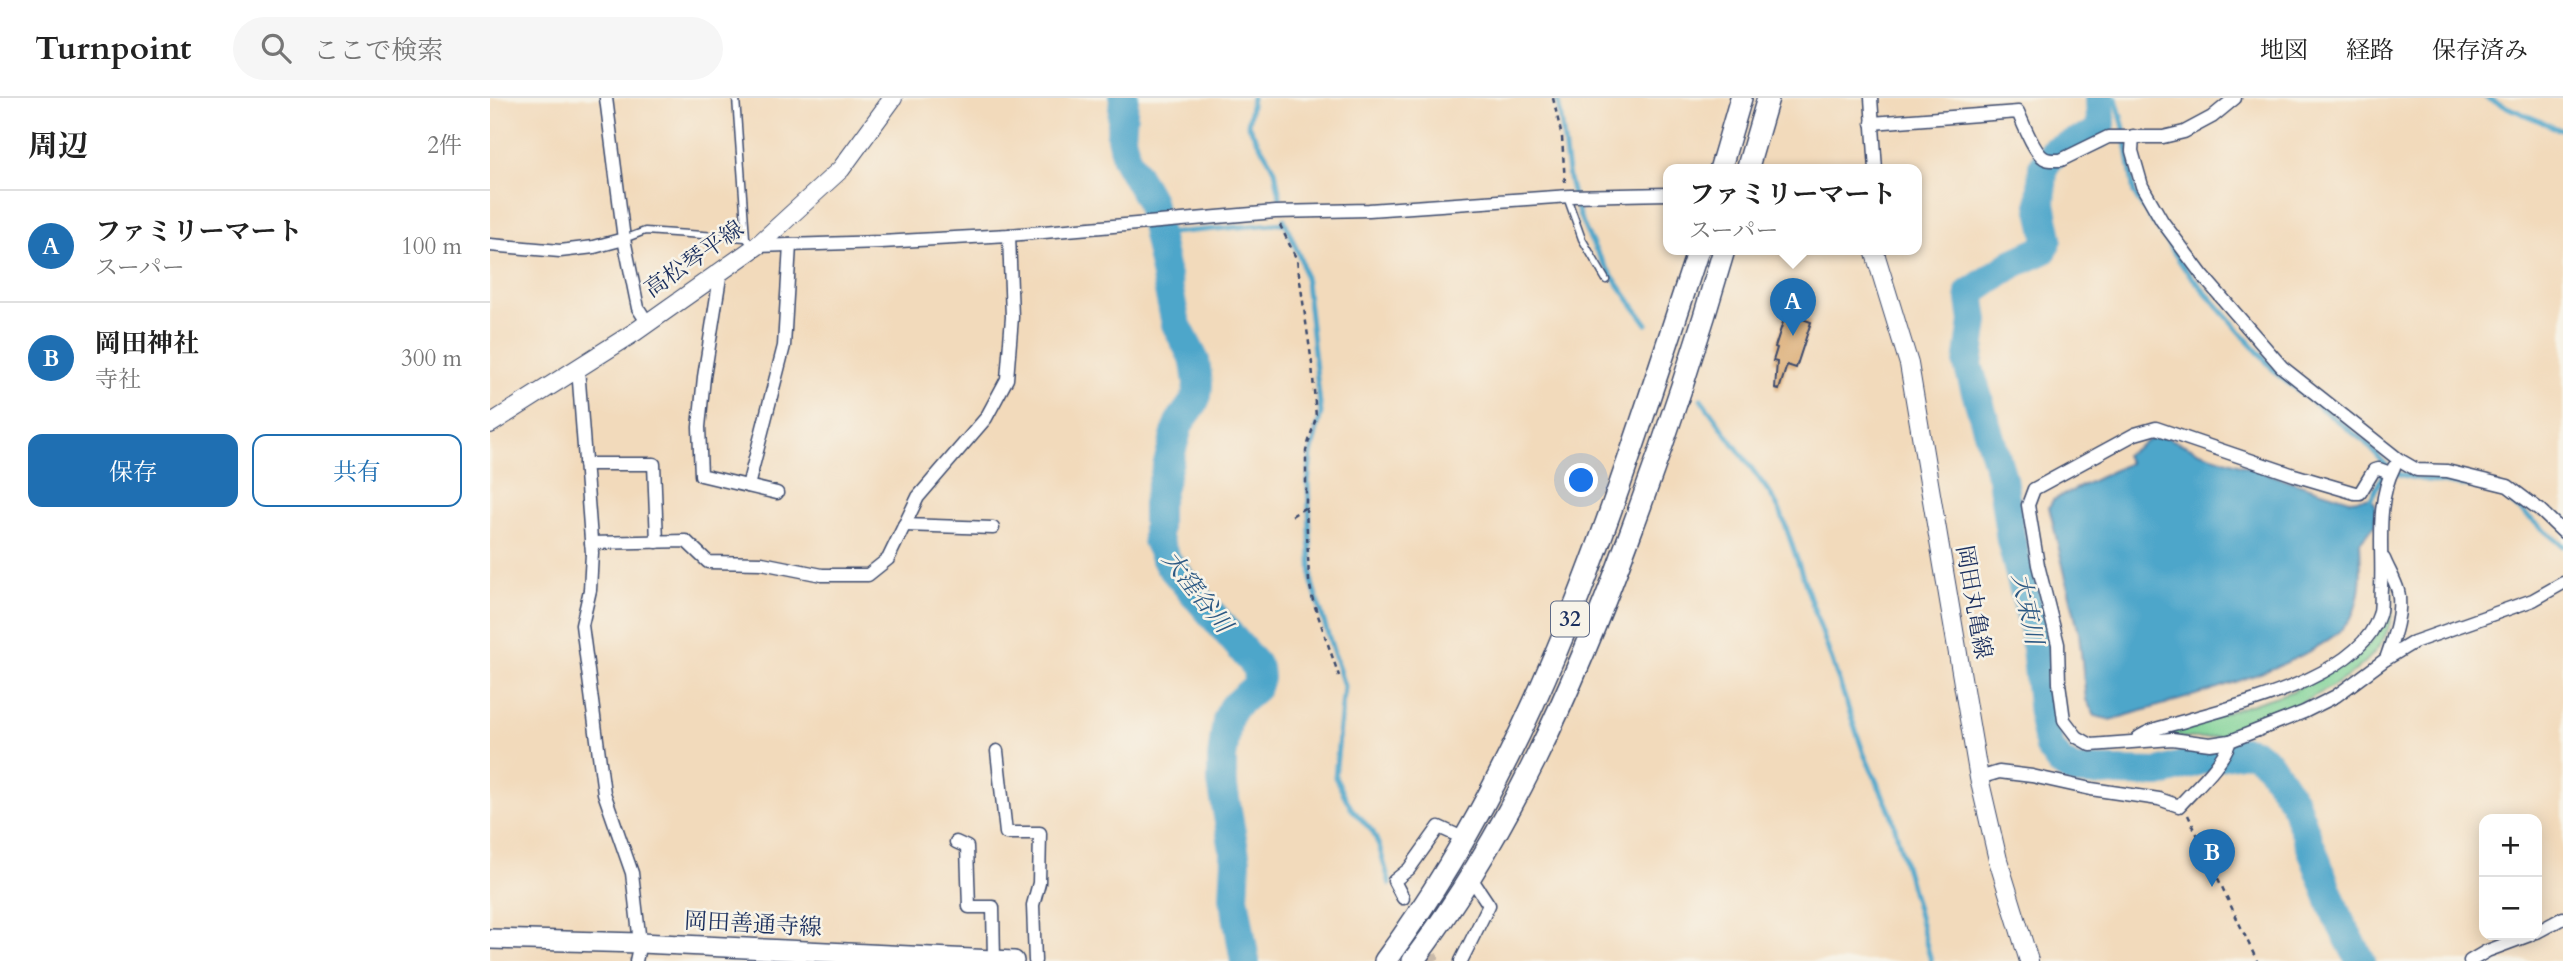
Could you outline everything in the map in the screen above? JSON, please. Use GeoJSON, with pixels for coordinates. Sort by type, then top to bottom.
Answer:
{"type":"FeatureCollection","features":[{"type":"Feature","properties":{"kind":"highway"},"geometry":{"type":"LineString","coordinates":[[1722,164],[1741,98]]}},
{"type":"Feature","properties":{"kind":"highway"},"geometry":{"type":"LineString","coordinates":[[1749,164],[1768,98]]}},
{"type":"Feature","properties":{"kind":"highway","name":"32"},"geometry":{"type":"LineString","coordinates":[[1385,961],[1423,910],[1465,839],[1505,767],[1543,686],[1631,454],[1696,255]]}},
{"type":"Feature","properties":{"kind":"highway","name":"32"},"geometry":{"type":"LineString","coordinates":[[1413,961],[1471,878],[1569,692],[1658,460],[1722,255]]}},
{"type":"Feature","properties":{"kind":"main road","name":"高松琴平線"},"geometry":{"type":"LineString","coordinates":[[490,424],[721,271],[841,169],[893,98]]}},
{"type":"Feature","properties":{"kind":"main road","name":"岡田丸亀線"},"geometry":{"type":"LineString","coordinates":[[1876,255],[1909,364],[1979,778],[1998,860],[2029,961]]}},
{"type":"Feature","properties":{"kind":"main road","name":"岡田善通寺線"},"geometry":{"type":"LineString","coordinates":[[490,939],[638,952],[1014,961]]}},
{"type":"Feature","properties":{"kind":"street"},"geometry":{"type":"LineString","coordinates":[[606,98],[611,156],[624,239],[638,309],[647,322]]}},
{"type":"Feature","properties":{"kind":"street"},"geometry":{"type":"LineString","coordinates":[[1871,98],[1875,164]]}},
{"type":"Feature","properties":{"kind":"street"},"geometry":{"type":"LineString","coordinates":[[1872,123],[2018,113],[2048,159],[2061,160],[2108,137],[2163,137],[2184,132],[2212,117],[2235,98]]}},
{"type":"Feature","properties":{"kind":"street"},"geometry":{"type":"LineString","coordinates":[[2127,137],[2142,186],[2162,221],[2203,276],[2282,367],[2390,469]]}},
{"type":"Feature","properties":{"kind":"street"},"geometry":{"type":"LineString","coordinates":[[752,244],[790,245],[1009,235],[1275,212],[1369,210],[1572,196],[1663,194]]}},
{"type":"Feature","properties":{"kind":"street"},"geometry":{"type":"LineString","coordinates":[[591,543],[686,541],[708,562],[762,564],[822,575],[868,575],[888,558],[918,497],[986,418],[1007,379],[1012,317],[1009,235]]}},
{"type":"Feature","properties":{"kind":"street"},"geometry":{"type":"LineString","coordinates":[[490,245],[560,251],[594,247],[624,239]]}},
{"type":"Feature","properties":{"kind":"street"},"geometry":{"type":"LineString","coordinates":[[748,486],[784,346],[790,245]]}},
{"type":"Feature","properties":{"kind":"street"},"geometry":{"type":"LineString","coordinates":[[721,271],[699,427],[701,475],[777,494]]}},
{"type":"Feature","properties":{"kind":"street"},"geometry":{"type":"LineString","coordinates":[[578,368],[591,543],[590,590],[582,625],[604,793],[632,873],[638,952]]}},
{"type":"Feature","properties":{"kind":"street"},"geometry":{"type":"LineString","coordinates":[[2563,532],[2540,510],[2508,486],[2447,471],[2390,469],[2374,470],[2360,493],[2356,493],[2156,428],[2135,434],[2034,489],[2028,505],[2038,565],[2058,644],[2064,720],[2077,737],[2091,745],[2172,739],[2229,745],[2336,696],[2414,642],[2533,600],[2563,583]]}},
{"type":"Feature","properties":{"kind":"street"},"geometry":{"type":"LineString","coordinates":[[585,464],[654,464],[657,542]]}},
{"type":"Feature","properties":{"kind":"street"},"geometry":{"type":"LineString","coordinates":[[2136,741],[2139,736],[2262,698],[2305,681],[2347,657],[2362,643],[2380,614],[2382,496],[2390,469]]}},
{"type":"Feature","properties":{"kind":"street"},"geometry":{"type":"LineString","coordinates":[[904,525],[993,528]]}},
{"type":"Feature","properties":{"kind":"street"},"geometry":{"type":"LineString","coordinates":[[2382,555],[2398,592],[2395,634],[2386,659]]}},
{"type":"Feature","properties":{"kind":"street"},"geometry":{"type":"LineString","coordinates":[[1979,778],[1999,772],[2032,776],[2091,789],[2159,799],[2179,806],[2213,768],[2229,745]]}},
{"type":"Feature","properties":{"kind":"street"},"geometry":{"type":"LineString","coordinates":[[997,751],[1006,832],[1040,833],[1039,883],[1032,905],[1035,961]]}},
{"type":"Feature","properties":{"kind":"street"},"geometry":{"type":"LineString","coordinates":[[1403,898],[1394,881],[1409,869],[1438,827],[1465,839]]}},
{"type":"Feature","properties":{"kind":"street"},"geometry":{"type":"LineString","coordinates":[[956,842],[967,847],[969,907],[993,907],[994,960]]}},
{"type":"Feature","properties":{"kind":"street"},"geometry":{"type":"LineString","coordinates":[[1461,961],[1489,905],[1471,878]]}},
{"type":"Feature","properties":{"kind":"street"},"geometry":{"type":"LineString","coordinates":[[2542,929],[2563,918]]}},
{"type":"Feature","properties":{"kind":"street"},"geometry":{"type":"LineString","coordinates":[[2470,961],[2487,951],[2517,940]]}},
{"type":"Feature","properties":{"kind":"lane"},"geometry":{"type":"LineString","coordinates":[[624,239],[645,231],[752,244],[736,98]]}},
{"type":"Feature","properties":{"kind":"lane"},"geometry":{"type":"LineString","coordinates":[[1572,196],[1582,239],[1606,280]]}},
{"type":"Feature","properties":{"kind":"path"},"geometry":{"type":"LineString","coordinates":[[1553,98],[1572,196]]}},
{"type":"Feature","properties":{"kind":"path"},"geometry":{"type":"LineString","coordinates":[[1280,226],[1297,260],[1317,417],[1306,451],[1309,581],[1339,676]]}},
{"type":"Feature","properties":{"kind":"path"},"geometry":{"type":"LineString","coordinates":[[1290,517],[1306,507]]}},
{"type":"Feature","properties":{"kind":"path"},"geometry":{"type":"LineString","coordinates":[[2179,806],[2189,816],[2257,961]]}},
{"type":"Feature","properties":{"kind":"green space"},"geometry":{"type":"Polygon","coordinates":[[[2386,574],[2392,601],[2390,624],[2380,645],[2365,663],[2345,678],[2300,703],[2229,733],[2197,738],[2153,736],[2293,691],[2369,644],[2383,624],[2386,574]]]}},
{"type":"Feature","properties":{"kind":"water"},"geometry":{"type":"Polygon","coordinates":[[[2166,437],[2200,452],[2350,500],[2367,498],[2375,503],[2375,525],[2360,542],[2360,579],[2356,607],[2337,634],[2312,650],[2243,680],[2111,720],[2095,716],[2086,700],[2079,633],[2049,507],[2053,500],[2129,463],[2125,455],[2152,438],[2166,437]]]}},
{"type":"Feature","properties":{"kind":"building"},"geometry":{"type":"Polygon","coordinates":[[[1786,313],[1811,322],[1796,368],[1787,365],[1779,390],[1775,389],[1777,362],[1773,361],[1786,313]]]}},
{"type":"Feature","properties":{"kind":"waterway","name":"大窪谷川"},"geometry":{"type":"LineString","coordinates":[[1124,98],[1121,137],[1126,158],[1150,201],[1176,324],[1195,361],[1198,384],[1193,404],[1179,423],[1157,504],[1157,540],[1168,563],[1258,668],[1256,687],[1232,708],[1227,721],[1222,758],[1222,782],[1236,861],[1234,897],[1245,961]]}},
{"type":"Feature","properties":{"kind":"waterway"},"geometry":{"type":"LineString","coordinates":[[1252,98],[1248,125],[1275,170],[1280,198]]}},
{"type":"Feature","properties":{"kind":"waterway"},"geometry":{"type":"LineString","coordinates":[[1557,98],[1570,183],[1582,222],[1601,258],[1647,324]]}},
{"type":"Feature","properties":{"kind":"waterway","name":"大束川"},"geometry":{"type":"LineString","coordinates":[[2100,98],[2101,124],[2097,134],[2055,151],[2043,167],[2041,204],[2048,238],[2043,250],[2014,263],[1970,293],[1974,321],[1968,365],[2002,478],[2011,540],[2034,628],[2049,747],[2060,762],[2074,771],[2159,773],[2204,759],[2245,751],[2255,753],[2269,764],[2294,802],[2337,916],[2361,961]]}},
{"type":"Feature","properties":{"kind":"waterway"},"geometry":{"type":"LineString","coordinates":[[2116,98],[2124,128],[2134,193],[2138,200],[2185,269],[2279,376],[2365,442],[2387,466],[2399,474],[2501,494],[2563,546]]}},
{"type":"Feature","properties":{"kind":"waterway"},"geometry":{"type":"LineString","coordinates":[[2486,98],[2563,131]]}},
{"type":"Feature","properties":{"kind":"waterway"},"geometry":{"type":"LineString","coordinates":[[1284,219],[1301,260],[1306,282],[1321,413],[1311,454],[1308,484],[1312,583],[1344,686],[1335,777],[1351,808],[1373,832],[1390,884]]}},
{"type":"Feature","properties":{"kind":"waterway"},"geometry":{"type":"LineString","coordinates":[[1159,234],[1285,223]]}},
{"type":"Feature","properties":{"kind":"waterway"},"geometry":{"type":"LineString","coordinates":[[1701,399],[1771,495],[1781,513],[1864,754],[1891,813],[1931,961]]}},
{"type":"Feature","properties":{"kind":"waterway"},"geometry":{"type":"LineString","coordinates":[[2367,507],[2384,472]]}},
{"type":"Feature","properties":{"kind":"tunnel"},"geometry":{"type":"LineString","coordinates":[[1424,939],[1434,961]]}},
{"type":"Feature","properties":{"kind":"place","name":"ファミリーマート"},"geometry":{"type":"Point","coordinates":[1793,336]}},
{"type":"Feature","properties":{"kind":"place","name":"岡田神社"},"geometry":{"type":"Point","coordinates":[2212,887]}}]}
